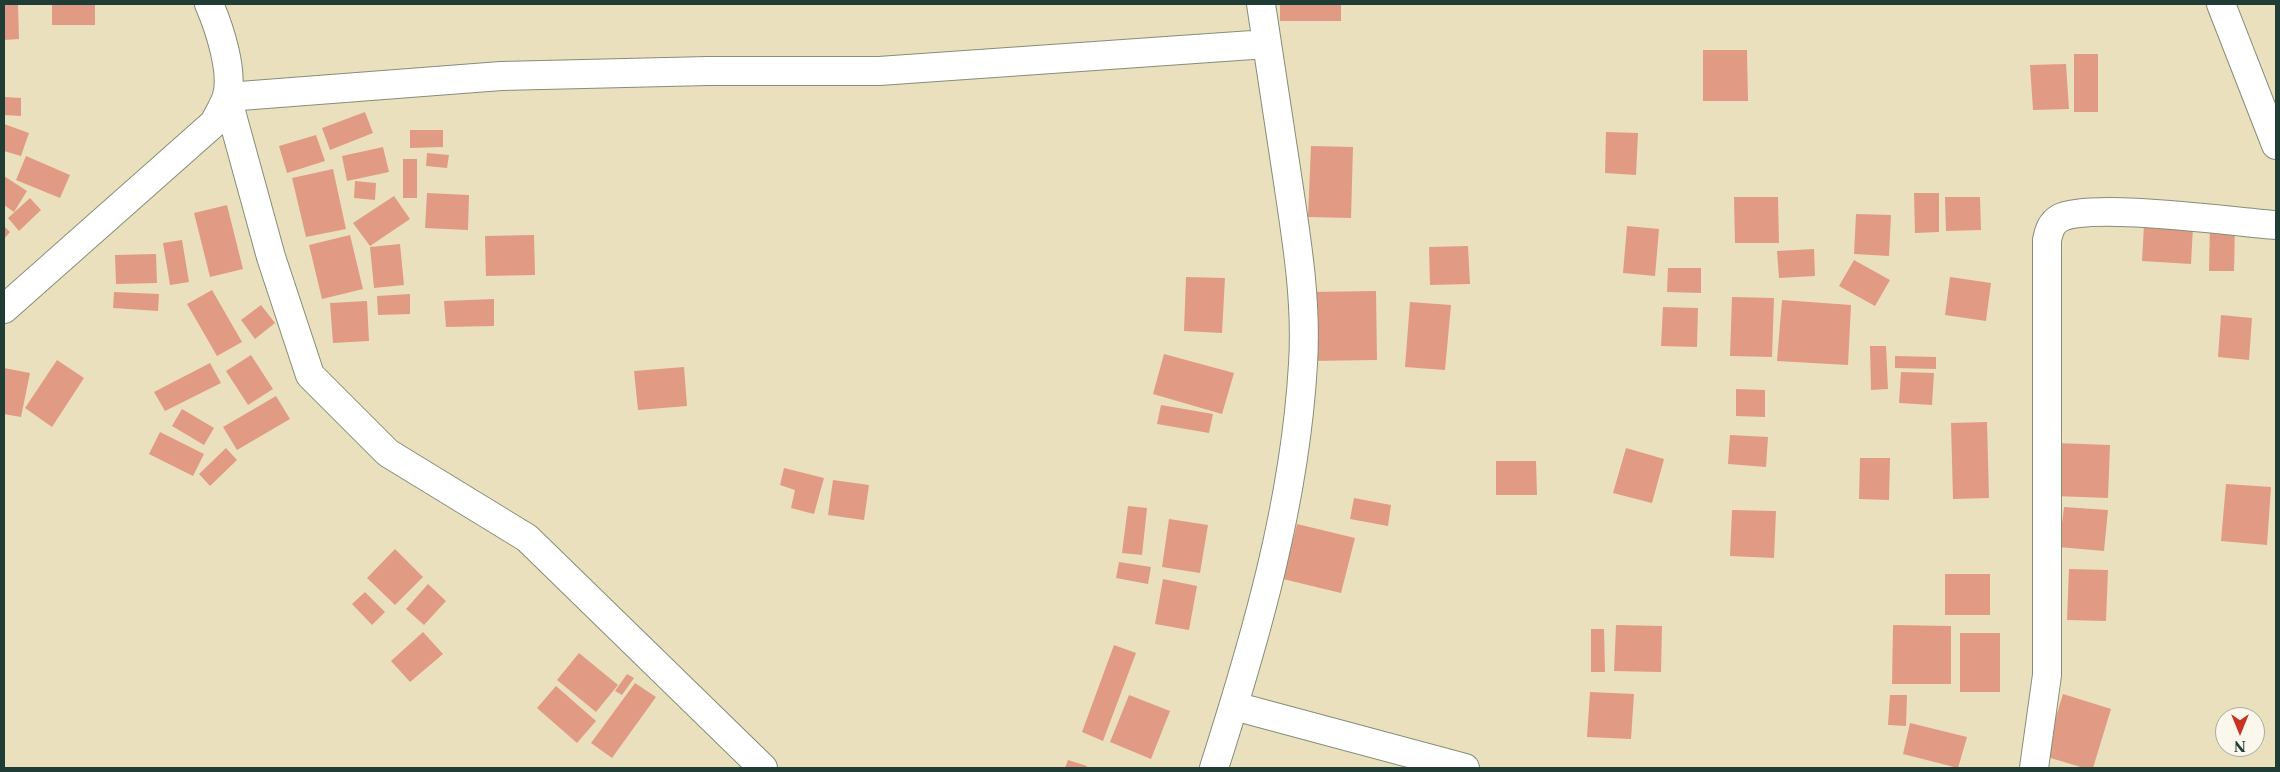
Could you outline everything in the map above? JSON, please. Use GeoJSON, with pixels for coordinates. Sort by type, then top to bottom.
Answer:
{"type":"FeatureCollection","features":[{"type":"Feature","properties":{"kind":"street"},"geometry":{"type":"LineString","coordinates":[[209,4],[220,29],[228,67],[227,97],[271,257],[310,375],[388,453],[527,538],[763,768]]}},
{"type":"Feature","properties":{"kind":"street"},"geometry":{"type":"LineString","coordinates":[[1214,768],[1261,612],[1282,523],[1294,450],[1304,363],[1301,269],[1261,4]]}},
{"type":"Feature","properties":{"kind":"street"},"geometry":{"type":"LineString","coordinates":[[2221,4],[2276,145]]}},
{"type":"Feature","properties":{"kind":"street"},"geometry":{"type":"LineString","coordinates":[[227,97],[500,76],[708,71],[878,71],[1267,44]]}},
{"type":"Feature","properties":{"kind":"street"},"geometry":{"type":"LineString","coordinates":[[4,309],[214,123],[227,97]]}},
{"type":"Feature","properties":{"kind":"street"},"geometry":{"type":"LineString","coordinates":[[2034,768],[2047,675],[2047,240],[2051,226],[2062,217],[2072,214],[2110,212],[2276,225]]}},
{"type":"Feature","properties":{"kind":"street"},"geometry":{"type":"LineString","coordinates":[[1234,706],[1465,768]]}},
{"type":"Feature","properties":{"kind":"building"},"geometry":{"type":"Polygon","coordinates":[[[4,4],[18,4],[19,39],[4,40],[4,4]]]}},
{"type":"Feature","properties":{"kind":"building"},"geometry":{"type":"Polygon","coordinates":[[[52,4],[95,4],[95,25],[52,25],[52,4]]]}},
{"type":"Feature","properties":{"kind":"building"},"geometry":{"type":"Polygon","coordinates":[[[1280,4],[1341,4],[1341,21],[1280,21],[1280,4]]]}},
{"type":"Feature","properties":{"kind":"building"},"geometry":{"type":"Polygon","coordinates":[[[1703,50],[1747,50],[1748,101],[1703,101],[1703,50]]]}},
{"type":"Feature","properties":{"kind":"building"},"geometry":{"type":"Polygon","coordinates":[[[2074,54],[2098,54],[2098,112],[2074,112],[2074,54]]]}},
{"type":"Feature","properties":{"kind":"building"},"geometry":{"type":"Polygon","coordinates":[[[2066,64],[2069,109],[2033,110],[2030,65],[2066,64]]]}},
{"type":"Feature","properties":{"kind":"building"},"geometry":{"type":"Polygon","coordinates":[[[4,97],[21,98],[21,116],[4,115],[4,97]]]}},
{"type":"Feature","properties":{"kind":"building"},"geometry":{"type":"Polygon","coordinates":[[[365,112],[373,133],[330,150],[322,128],[365,112]]]}},
{"type":"Feature","properties":{"kind":"building"},"geometry":{"type":"Polygon","coordinates":[[[4,124],[29,133],[21,156],[4,151],[4,124]]]}},
{"type":"Feature","properties":{"kind":"building"},"geometry":{"type":"Polygon","coordinates":[[[410,130],[443,130],[443,147],[410,148],[410,130]]]}},
{"type":"Feature","properties":{"kind":"building"},"geometry":{"type":"Polygon","coordinates":[[[1606,132],[1638,133],[1636,175],[1605,173],[1606,132]]]}},
{"type":"Feature","properties":{"kind":"building"},"geometry":{"type":"Polygon","coordinates":[[[316,135],[325,161],[287,173],[279,146],[316,135]]]}},
{"type":"Feature","properties":{"kind":"building"},"geometry":{"type":"Polygon","coordinates":[[[1311,146],[1353,147],[1351,218],[1308,217],[1311,146]]]}},
{"type":"Feature","properties":{"kind":"building"},"geometry":{"type":"Polygon","coordinates":[[[383,147],[389,172],[347,181],[342,156],[383,147]]]}},
{"type":"Feature","properties":{"kind":"building"},"geometry":{"type":"Polygon","coordinates":[[[427,153],[449,155],[447,168],[426,166],[427,153]]]}},
{"type":"Feature","properties":{"kind":"building"},"geometry":{"type":"Polygon","coordinates":[[[26,156],[70,175],[60,198],[16,180],[26,156]]]}},
{"type":"Feature","properties":{"kind":"building"},"geometry":{"type":"Polygon","coordinates":[[[403,159],[417,159],[417,198],[403,198],[403,159]]]}},
{"type":"Feature","properties":{"kind":"building"},"geometry":{"type":"Polygon","coordinates":[[[333,169],[346,229],[306,237],[292,178],[333,169]]]}},
{"type":"Feature","properties":{"kind":"building"},"geometry":{"type":"Polygon","coordinates":[[[4,176],[27,191],[14,212],[4,205],[4,176]]]}},
{"type":"Feature","properties":{"kind":"building"},"geometry":{"type":"Polygon","coordinates":[[[355,181],[376,183],[375,200],[354,198],[355,181]]]}},
{"type":"Feature","properties":{"kind":"building"},"geometry":{"type":"Polygon","coordinates":[[[427,193],[469,195],[468,230],[425,228],[427,193]]]}},
{"type":"Feature","properties":{"kind":"building"},"geometry":{"type":"Polygon","coordinates":[[[1914,193],[1939,193],[1939,232],[1915,233],[1914,193]]]}},
{"type":"Feature","properties":{"kind":"building"},"geometry":{"type":"Polygon","coordinates":[[[394,196],[410,219],[370,246],[353,223],[394,196]]]}},
{"type":"Feature","properties":{"kind":"building"},"geometry":{"type":"Polygon","coordinates":[[[1734,197],[1778,197],[1779,243],[1735,243],[1734,197]]]}},
{"type":"Feature","properties":{"kind":"building"},"geometry":{"type":"Polygon","coordinates":[[[1945,197],[1980,197],[1981,230],[1946,231],[1945,197]]]}},
{"type":"Feature","properties":{"kind":"building"},"geometry":{"type":"Polygon","coordinates":[[[30,198],[41,210],[19,231],[8,218],[30,198]]]}},
{"type":"Feature","properties":{"kind":"building"},"geometry":{"type":"Polygon","coordinates":[[[227,205],[243,269],[210,277],[194,213],[227,205]]]}},
{"type":"Feature","properties":{"kind":"building"},"geometry":{"type":"Polygon","coordinates":[[[1856,214],[1891,215],[1889,256],[1854,254],[1856,214]]]}},
{"type":"Feature","properties":{"kind":"building"},"geometry":{"type":"Polygon","coordinates":[[[2144,224],[2193,227],[2191,264],[2142,261],[2144,224]]]}},
{"type":"Feature","properties":{"kind":"building"},"geometry":{"type":"Polygon","coordinates":[[[2210,224],[2235,225],[2234,271],[2209,271],[2210,224]]]}},
{"type":"Feature","properties":{"kind":"building"},"geometry":{"type":"Polygon","coordinates":[[[4,226],[10,232],[4,239],[4,226]]]}},
{"type":"Feature","properties":{"kind":"building"},"geometry":{"type":"Polygon","coordinates":[[[1627,226],[1659,229],[1655,276],[1623,273],[1627,226]]]}},
{"type":"Feature","properties":{"kind":"building"},"geometry":{"type":"Polygon","coordinates":[[[350,235],[363,289],[322,299],[309,245],[350,235]]]}},
{"type":"Feature","properties":{"kind":"building"},"geometry":{"type":"Polygon","coordinates":[[[534,235],[535,275],[486,276],[485,236],[534,235]]]}},
{"type":"Feature","properties":{"kind":"building"},"geometry":{"type":"Polygon","coordinates":[[[182,240],[189,282],[170,285],[163,243],[182,240]]]}},
{"type":"Feature","properties":{"kind":"building"},"geometry":{"type":"Polygon","coordinates":[[[400,244],[404,285],[374,288],[370,247],[400,244]]]}},
{"type":"Feature","properties":{"kind":"building"},"geometry":{"type":"Polygon","coordinates":[[[1468,246],[1470,284],[1430,285],[1429,247],[1468,246]]]}},
{"type":"Feature","properties":{"kind":"building"},"geometry":{"type":"Polygon","coordinates":[[[1814,249],[1815,276],[1779,278],[1777,251],[1814,249]]]}},
{"type":"Feature","properties":{"kind":"building"},"geometry":{"type":"Polygon","coordinates":[[[156,254],[157,283],[116,284],[115,255],[156,254]]]}},
{"type":"Feature","properties":{"kind":"building"},"geometry":{"type":"Polygon","coordinates":[[[1854,260],[1890,280],[1875,306],[1839,286],[1854,260]]]}},
{"type":"Feature","properties":{"kind":"building"},"geometry":{"type":"Polygon","coordinates":[[[1668,268],[1701,268],[1701,293],[1667,292],[1668,268]]]}},
{"type":"Feature","properties":{"kind":"building"},"geometry":{"type":"Polygon","coordinates":[[[1186,277],[1225,278],[1222,333],[1184,331],[1186,277]]]}},
{"type":"Feature","properties":{"kind":"building"},"geometry":{"type":"Polygon","coordinates":[[[1950,277],[1991,283],[1986,321],[1945,315],[1950,277]]]}},
{"type":"Feature","properties":{"kind":"building"},"geometry":{"type":"Polygon","coordinates":[[[212,290],[242,342],[217,356],[187,304],[212,290]]]}},
{"type":"Feature","properties":{"kind":"building"},"geometry":{"type":"Polygon","coordinates":[[[1376,291],[1377,360],[1309,361],[1308,292],[1376,291]]]}},
{"type":"Feature","properties":{"kind":"building"},"geometry":{"type":"Polygon","coordinates":[[[114,292],[159,294],[158,311],[113,308],[114,292]]]}},
{"type":"Feature","properties":{"kind":"building"},"geometry":{"type":"Polygon","coordinates":[[[410,294],[410,314],[378,315],[377,296],[410,294]]]}},
{"type":"Feature","properties":{"kind":"building"},"geometry":{"type":"Polygon","coordinates":[[[1732,297],[1774,298],[1772,357],[1730,356],[1732,297]]]}},
{"type":"Feature","properties":{"kind":"building"},"geometry":{"type":"Polygon","coordinates":[[[494,299],[494,326],[446,327],[444,301],[494,299]]]}},
{"type":"Feature","properties":{"kind":"building"},"geometry":{"type":"Polygon","coordinates":[[[1782,300],[1851,305],[1848,365],[1777,361],[1782,300]]]}},
{"type":"Feature","properties":{"kind":"building"},"geometry":{"type":"Polygon","coordinates":[[[367,301],[369,341],[333,343],[330,303],[367,301]]]}},
{"type":"Feature","properties":{"kind":"building"},"geometry":{"type":"Polygon","coordinates":[[[1410,302],[1451,305],[1445,370],[1405,367],[1410,302]]]}},
{"type":"Feature","properties":{"kind":"building"},"geometry":{"type":"Polygon","coordinates":[[[261,305],[275,323],[255,339],[241,320],[261,305]]]}},
{"type":"Feature","properties":{"kind":"building"},"geometry":{"type":"Polygon","coordinates":[[[1663,307],[1698,308],[1697,347],[1661,346],[1663,307]]]}},
{"type":"Feature","properties":{"kind":"building"},"geometry":{"type":"Polygon","coordinates":[[[2221,315],[2252,318],[2249,360],[2218,357],[2221,315]]]}},
{"type":"Feature","properties":{"kind":"building"},"geometry":{"type":"Polygon","coordinates":[[[1870,346],[1886,346],[1888,389],[1871,390],[1870,346]]]}},
{"type":"Feature","properties":{"kind":"building"},"geometry":{"type":"Polygon","coordinates":[[[1164,354],[1234,373],[1222,414],[1153,394],[1164,354]]]}},
{"type":"Feature","properties":{"kind":"building"},"geometry":{"type":"Polygon","coordinates":[[[251,355],[273,389],[248,405],[226,371],[251,355]]]}},
{"type":"Feature","properties":{"kind":"building"},"geometry":{"type":"Polygon","coordinates":[[[1895,356],[1936,357],[1936,369],[1895,368],[1895,356]]]}},
{"type":"Feature","properties":{"kind":"building"},"geometry":{"type":"Polygon","coordinates":[[[57,360],[84,378],[52,427],[25,408],[57,360]]]}},
{"type":"Feature","properties":{"kind":"building"},"geometry":{"type":"Polygon","coordinates":[[[210,363],[221,383],[165,411],[154,392],[210,363]]]}},
{"type":"Feature","properties":{"kind":"building"},"geometry":{"type":"Polygon","coordinates":[[[684,367],[687,406],[638,410],[634,371],[684,367]]]}},
{"type":"Feature","properties":{"kind":"building"},"geometry":{"type":"Polygon","coordinates":[[[4,368],[30,373],[21,417],[4,414],[4,368]]]}},
{"type":"Feature","properties":{"kind":"building"},"geometry":{"type":"Polygon","coordinates":[[[1901,372],[1934,373],[1932,405],[1899,403],[1901,372]]]}},
{"type":"Feature","properties":{"kind":"building"},"geometry":{"type":"Polygon","coordinates":[[[1736,389],[1765,390],[1765,417],[1736,416],[1736,389]]]}},
{"type":"Feature","properties":{"kind":"building"},"geometry":{"type":"Polygon","coordinates":[[[276,396],[290,419],[237,450],[223,427],[276,396]]]}},
{"type":"Feature","properties":{"kind":"building"},"geometry":{"type":"Polygon","coordinates":[[[1161,405],[1213,414],[1209,433],[1157,424],[1161,405]]]}},
{"type":"Feature","properties":{"kind":"building"},"geometry":{"type":"Polygon","coordinates":[[[182,409],[214,428],[204,445],[172,426],[182,409]]]}},
{"type":"Feature","properties":{"kind":"building"},"geometry":{"type":"Polygon","coordinates":[[[1987,422],[1989,498],[1953,499],[1951,423],[1987,422]]]}},
{"type":"Feature","properties":{"kind":"building"},"geometry":{"type":"Polygon","coordinates":[[[160,432],[204,454],[193,476],[149,454],[160,432]]]}},
{"type":"Feature","properties":{"kind":"building"},"geometry":{"type":"Polygon","coordinates":[[[1730,435],[1768,437],[1766,467],[1728,464],[1730,435]]]}},
{"type":"Feature","properties":{"kind":"building"},"geometry":{"type":"Polygon","coordinates":[[[2056,443],[2110,445],[2108,498],[2054,496],[2056,443]]]}},
{"type":"Feature","properties":{"kind":"building"},"geometry":{"type":"Polygon","coordinates":[[[226,448],[237,460],[210,486],[199,474],[226,448]]]}},
{"type":"Feature","properties":{"kind":"building"},"geometry":{"type":"Polygon","coordinates":[[[1626,448],[1664,459],[1652,503],[1613,493],[1626,448]]]}},
{"type":"Feature","properties":{"kind":"building"},"geometry":{"type":"Polygon","coordinates":[[[1860,458],[1890,458],[1889,500],[1859,499],[1860,458]]]}},
{"type":"Feature","properties":{"kind":"building"},"geometry":{"type":"Polygon","coordinates":[[[1496,461],[1536,461],[1537,495],[1496,495],[1496,461]]]}},
{"type":"Feature","properties":{"kind":"building"},"geometry":{"type":"Polygon","coordinates":[[[784,468],[824,478],[814,514],[791,508],[795,490],[780,485],[784,468]]]}},
{"type":"Feature","properties":{"kind":"building"},"geometry":{"type":"Polygon","coordinates":[[[833,480],[869,485],[864,520],[828,515],[833,480]]]}},
{"type":"Feature","properties":{"kind":"building"},"geometry":{"type":"Polygon","coordinates":[[[2226,484],[2271,487],[2267,545],[2221,541],[2226,484]]]}},
{"type":"Feature","properties":{"kind":"building"},"geometry":{"type":"Polygon","coordinates":[[[1354,498],[1391,505],[1388,526],[1350,519],[1354,498]]]}},
{"type":"Feature","properties":{"kind":"building"},"geometry":{"type":"Polygon","coordinates":[[[1128,506],[1147,508],[1142,555],[1122,553],[1128,506]]]}},
{"type":"Feature","properties":{"kind":"building"},"geometry":{"type":"Polygon","coordinates":[[[2064,507],[2108,510],[2104,551],[2059,547],[2064,507]]]}},
{"type":"Feature","properties":{"kind":"building"},"geometry":{"type":"Polygon","coordinates":[[[1732,510],[1776,511],[1774,558],[1730,556],[1732,510]]]}},
{"type":"Feature","properties":{"kind":"building"},"geometry":{"type":"Polygon","coordinates":[[[1169,519],[1208,525],[1200,573],[1162,567],[1169,519]]]}},
{"type":"Feature","properties":{"kind":"building"},"geometry":{"type":"Polygon","coordinates":[[[1297,524],[1355,538],[1341,593],[1283,579],[1297,524]]]}},
{"type":"Feature","properties":{"kind":"building"},"geometry":{"type":"Polygon","coordinates":[[[395,549],[423,577],[395,605],[367,578],[395,549]]]}},
{"type":"Feature","properties":{"kind":"building"},"geometry":{"type":"Polygon","coordinates":[[[1119,562],[1151,567],[1148,584],[1116,578],[1119,562]]]}},
{"type":"Feature","properties":{"kind":"building"},"geometry":{"type":"Polygon","coordinates":[[[2069,569],[2108,570],[2106,621],[2067,620],[2069,569]]]}},
{"type":"Feature","properties":{"kind":"building"},"geometry":{"type":"Polygon","coordinates":[[[1945,574],[1990,574],[1990,615],[1945,615],[1945,574]]]}},
{"type":"Feature","properties":{"kind":"building"},"geometry":{"type":"Polygon","coordinates":[[[1163,579],[1197,586],[1189,630],[1155,624],[1163,579]]]}},
{"type":"Feature","properties":{"kind":"building"},"geometry":{"type":"Polygon","coordinates":[[[428,584],[446,601],[424,625],[406,609],[428,584]]]}},
{"type":"Feature","properties":{"kind":"building"},"geometry":{"type":"Polygon","coordinates":[[[365,592],[385,612],[372,625],[352,604],[365,592]]]}},
{"type":"Feature","properties":{"kind":"building"},"geometry":{"type":"Polygon","coordinates":[[[1616,625],[1662,626],[1661,672],[1614,671],[1616,625]]]}},
{"type":"Feature","properties":{"kind":"building"},"geometry":{"type":"Polygon","coordinates":[[[1893,625],[1951,626],[1951,684],[1892,684],[1893,625]]]}},
{"type":"Feature","properties":{"kind":"building"},"geometry":{"type":"Polygon","coordinates":[[[1591,629],[1604,629],[1605,672],[1591,672],[1591,629]]]}},
{"type":"Feature","properties":{"kind":"building"},"geometry":{"type":"Polygon","coordinates":[[[423,632],[443,654],[410,682],[391,661],[423,632]]]}},
{"type":"Feature","properties":{"kind":"building"},"geometry":{"type":"Polygon","coordinates":[[[1960,633],[2000,633],[2000,692],[1960,692],[1960,633]]]}},
{"type":"Feature","properties":{"kind":"building"},"geometry":{"type":"Polygon","coordinates":[[[1114,645],[1136,653],[1103,741],[1082,732],[1114,645]]]}},
{"type":"Feature","properties":{"kind":"building"},"geometry":{"type":"Polygon","coordinates":[[[579,653],[618,685],[596,712],[557,680],[579,653]]]}},
{"type":"Feature","properties":{"kind":"building"},"geometry":{"type":"Polygon","coordinates":[[[627,674],[634,678],[622,695],[615,691],[627,674]]]}},
{"type":"Feature","properties":{"kind":"building"},"geometry":{"type":"Polygon","coordinates":[[[635,683],[656,697],[612,758],[591,743],[635,683]]]}},
{"type":"Feature","properties":{"kind":"building"},"geometry":{"type":"Polygon","coordinates":[[[556,686],[596,721],[577,743],[537,708],[556,686]]]}},
{"type":"Feature","properties":{"kind":"building"},"geometry":{"type":"Polygon","coordinates":[[[1590,692],[1634,694],[1631,739],[1587,737],[1590,692]]]}},
{"type":"Feature","properties":{"kind":"building"},"geometry":{"type":"Polygon","coordinates":[[[2063,694],[2111,709],[2093,768],[2084,768],[2044,756],[2063,694]]]}},
{"type":"Feature","properties":{"kind":"building"},"geometry":{"type":"Polygon","coordinates":[[[1129,695],[1170,711],[1151,759],[1110,742],[1129,695]]]}},
{"type":"Feature","properties":{"kind":"building"},"geometry":{"type":"Polygon","coordinates":[[[1890,695],[1907,695],[1906,726],[1888,725],[1890,695]]]}},
{"type":"Feature","properties":{"kind":"building"},"geometry":{"type":"Polygon","coordinates":[[[1910,723],[1967,737],[1958,768],[1903,754],[1910,723]]]}},
{"type":"Feature","properties":{"kind":"building"},"geometry":{"type":"Polygon","coordinates":[[[1068,760],[1087,766],[1086,768],[1065,768],[1068,760]]]}}]}
